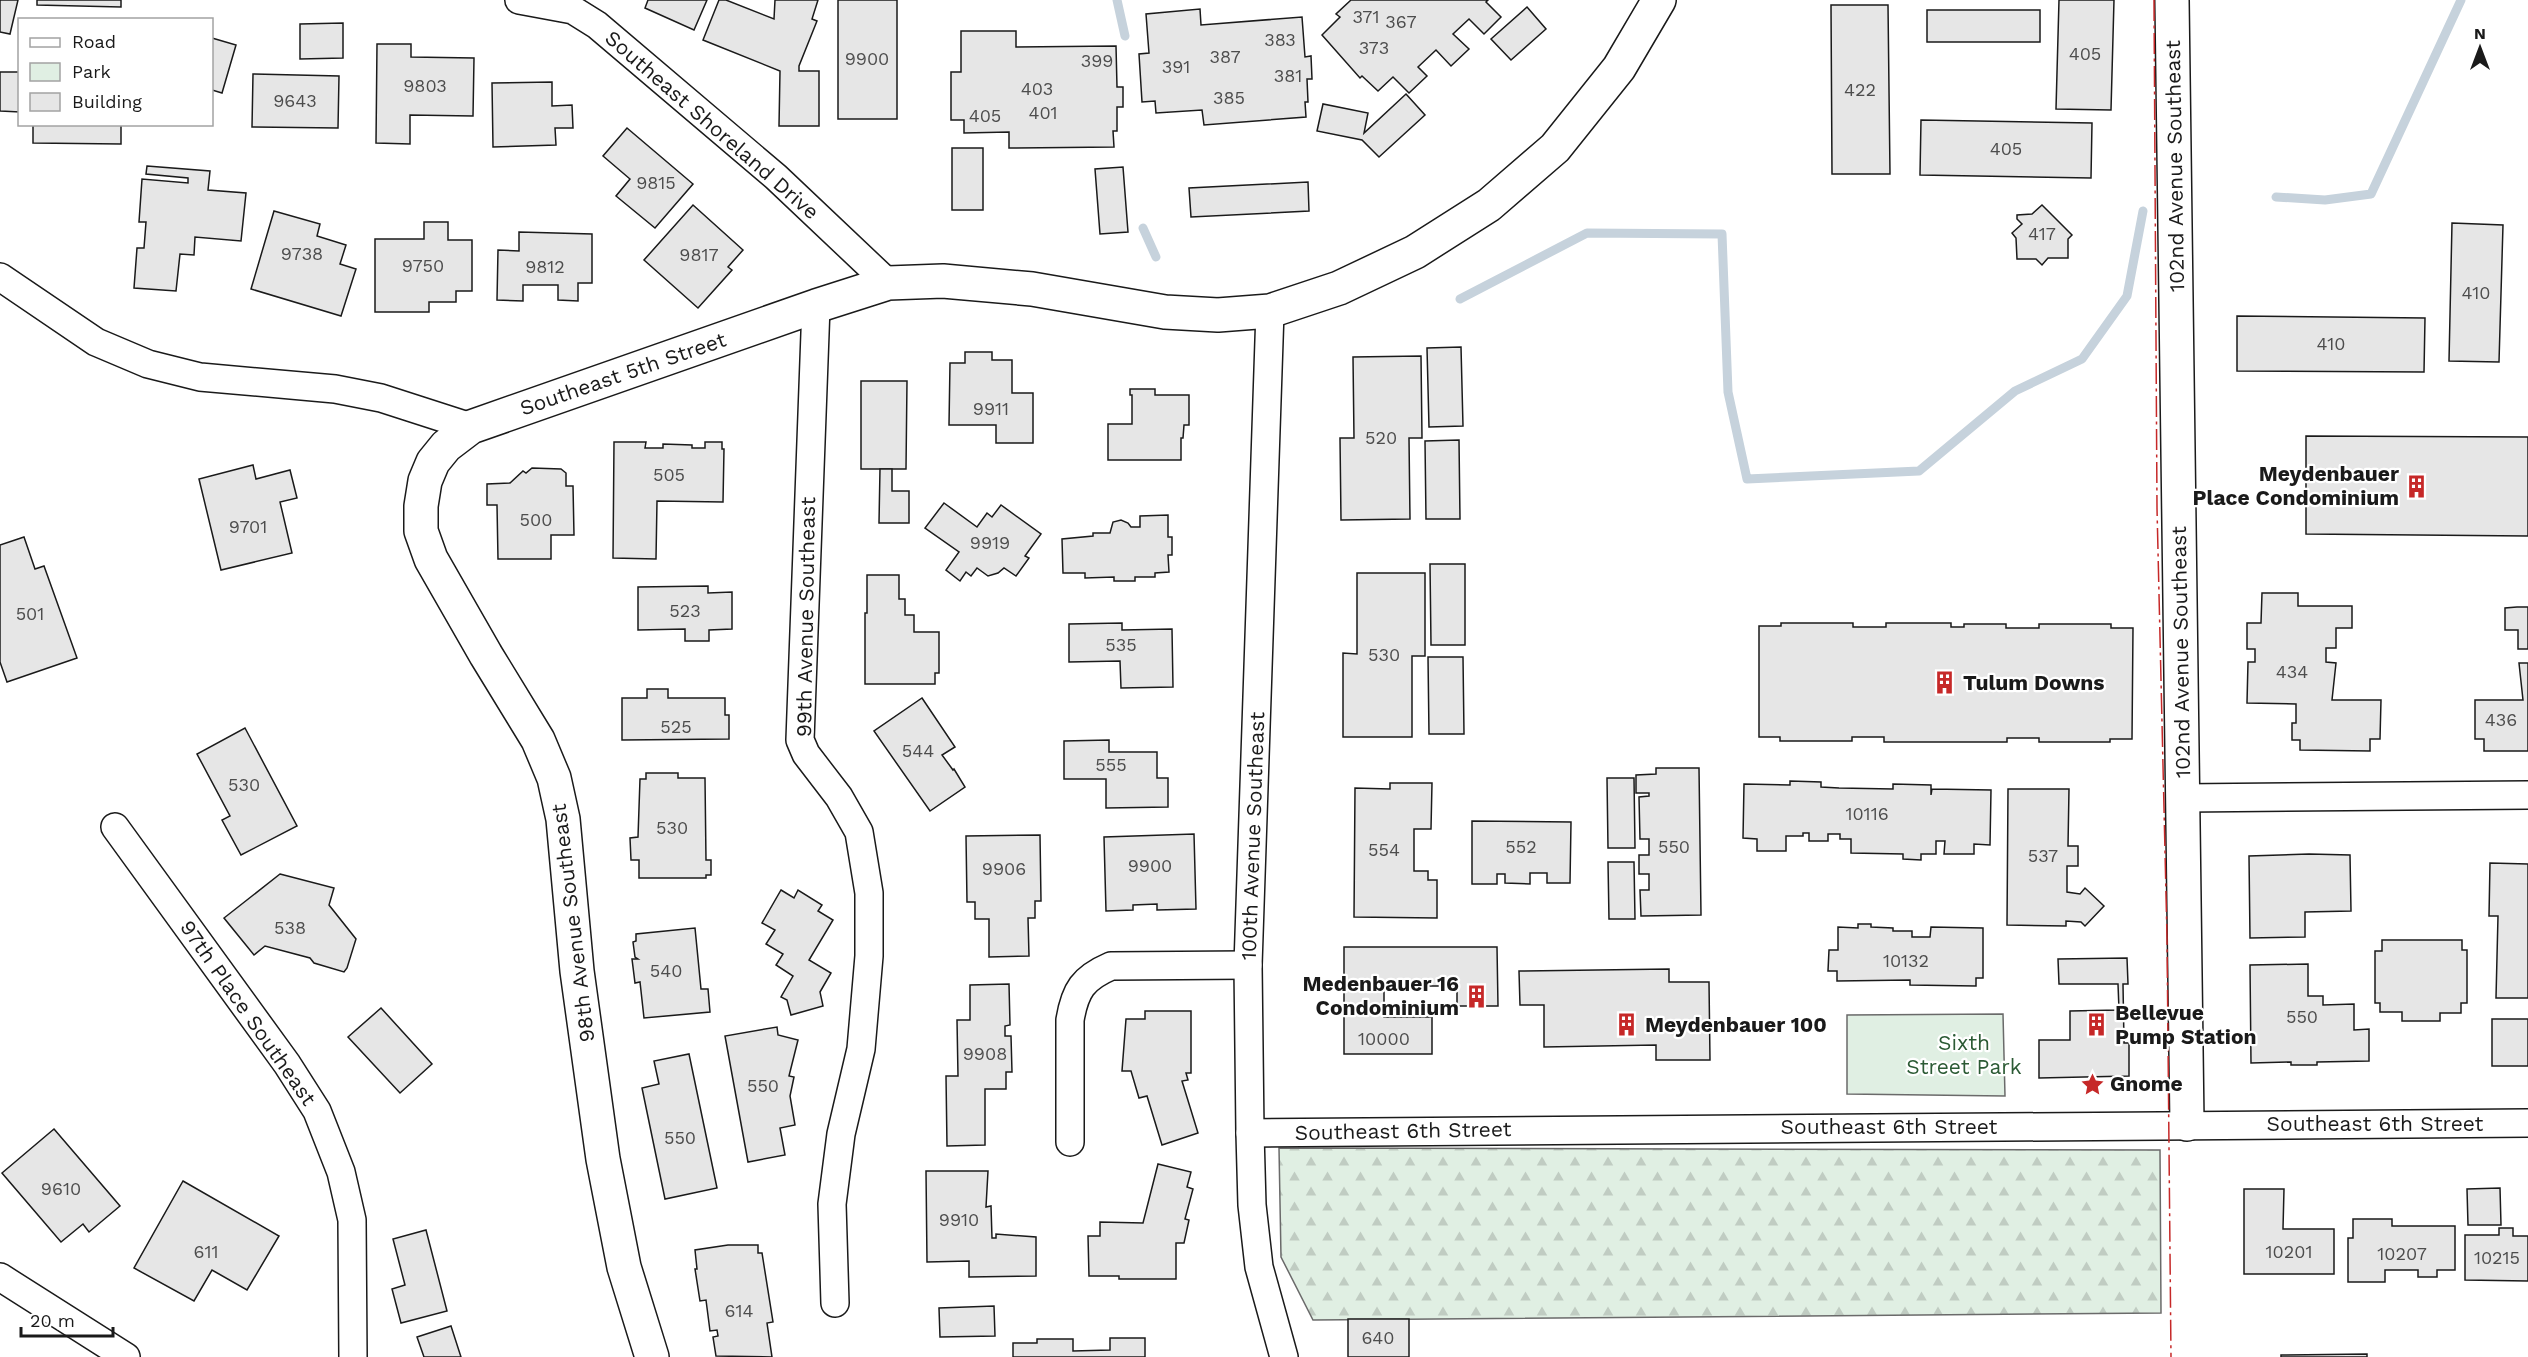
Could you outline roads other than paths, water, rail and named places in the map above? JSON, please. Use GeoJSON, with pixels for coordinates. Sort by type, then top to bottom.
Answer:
{"type":"FeatureCollection","features":[{"type":"Feature","properties":{"kind":"street","name":"Southeast Shoreland Drive"},"geometry":{"type":"LineString","coordinates":[[519,0],[573,10],[597,25],[776,177],[888,283]]}},
{"type":"Feature","properties":{"kind":"street","name":"Southeast 5th Street"},"geometry":{"type":"LineString","coordinates":[[471,427],[888,283],[943,281],[1032,289],[1165,312],[1218,315],[1270,311],[1339,288],[1415,252],[1489,205],[1555,148],[1619,68],[1659,0]]}},
{"type":"Feature","properties":{"kind":"street","name":"102nd Avenue Southeast"},"geometry":{"type":"LineString","coordinates":[[2172,0],[2187,1124]]}},
{"type":"Feature","properties":{"kind":"street"},"geometry":{"type":"LineString","coordinates":[[0,277],[96,342],[148,364],[200,377],[336,389],[381,398],[471,427]]}},
{"type":"Feature","properties":{"kind":"street","name":"99th Avenue Southeast"},"geometry":{"type":"LineString","coordinates":[[816,306],[800,740],[806,754],[839,797],[859,832],[869,893],[869,956],[861,1049],[841,1134],[832,1204],[835,1303]]}},
{"type":"Feature","properties":{"kind":"street","name":"100th Avenue Southeast"},"geometry":{"type":"LineString","coordinates":[[1270,311],[1248,965],[1250,1133],[1252,1205],[1259,1267],[1284,1357]]}},
{"type":"Feature","properties":{"kind":"street","name":"98th Avenue Southeast"},"geometry":{"type":"LineString","coordinates":[[471,427],[446,446],[433,462],[425,481],[421,506],[422,531],[431,559],[538,740],[554,778],[563,819],[577,971],[603,1159],[624,1267],[652,1357]]}},
{"type":"Feature","properties":{"kind":"street"},"geometry":{"type":"LineString","coordinates":[[2183,798],[2528,795]]}},
{"type":"Feature","properties":{"kind":"street","name":"97th Place Southeast"},"geometry":{"type":"LineString","coordinates":[[115,827],[287,1064],[317,1111],[341,1172],[352,1220],[352,1357]]}},
{"type":"Feature","properties":{"kind":"street"},"geometry":{"type":"LineString","coordinates":[[1070,1142],[1070,1020],[1074,1001],[1082,986],[1095,974],[1111,966],[1248,965]]}},
{"type":"Feature","properties":{"kind":"street","name":"Southeast 6th Street"},"geometry":{"type":"LineString","coordinates":[[1250,1133],[2528,1123]]}},
{"type":"Feature","properties":{"kind":"street"},"geometry":{"type":"LineString","coordinates":[[0,1277],[126,1357]]}},
{"type":"Feature","properties":{"kind":"waterway"},"geometry":{"type":"LineString","coordinates":[[1117,0],[1125,36]]}},
{"type":"Feature","properties":{"kind":"waterway"},"geometry":{"type":"LineString","coordinates":[[2276,197],[2325,200],[2371,194],[2461,0]]}},
{"type":"Feature","properties":{"kind":"waterway"},"geometry":{"type":"LineString","coordinates":[[1460,299],[1587,233],[1722,234],[1728,392],[1747,479],[1919,471],[2015,391],[2082,359],[2127,296],[2143,211]]}},
{"type":"Feature","properties":{"kind":"waterway"},"geometry":{"type":"LineString","coordinates":[[1143,228],[1156,257]]}},
{"type":"Feature","properties":{"kind":"place","name":"Meydenbauer Place Condominium"},"geometry":{"type":"Point","coordinates":[2417,486]}},
{"type":"Feature","properties":{"kind":"place","name":"Tulum Downs"},"geometry":{"type":"Point","coordinates":[1945,683]}},
{"type":"Feature","properties":{"kind":"place","name":"Medenbauer 16 Condominium"},"geometry":{"type":"Point","coordinates":[1477,996]}},
{"type":"Feature","properties":{"kind":"place","name":"Meydenbauer 100"},"geometry":{"type":"Point","coordinates":[1627,1025]}},
{"type":"Feature","properties":{"kind":"place","name":"Bellevue Pump Station"},"geometry":{"type":"Point","coordinates":[2097,1025]}},
{"type":"Feature","properties":{"kind":"place","name":"Gnome"},"geometry":{"type":"Point","coordinates":[2092,1084]}},
{"type":"Feature","properties":{"kind":"park label","name":"Sixth Street Park"},"geometry":{"type":"Point","coordinates":[1964,1055]}}]}
